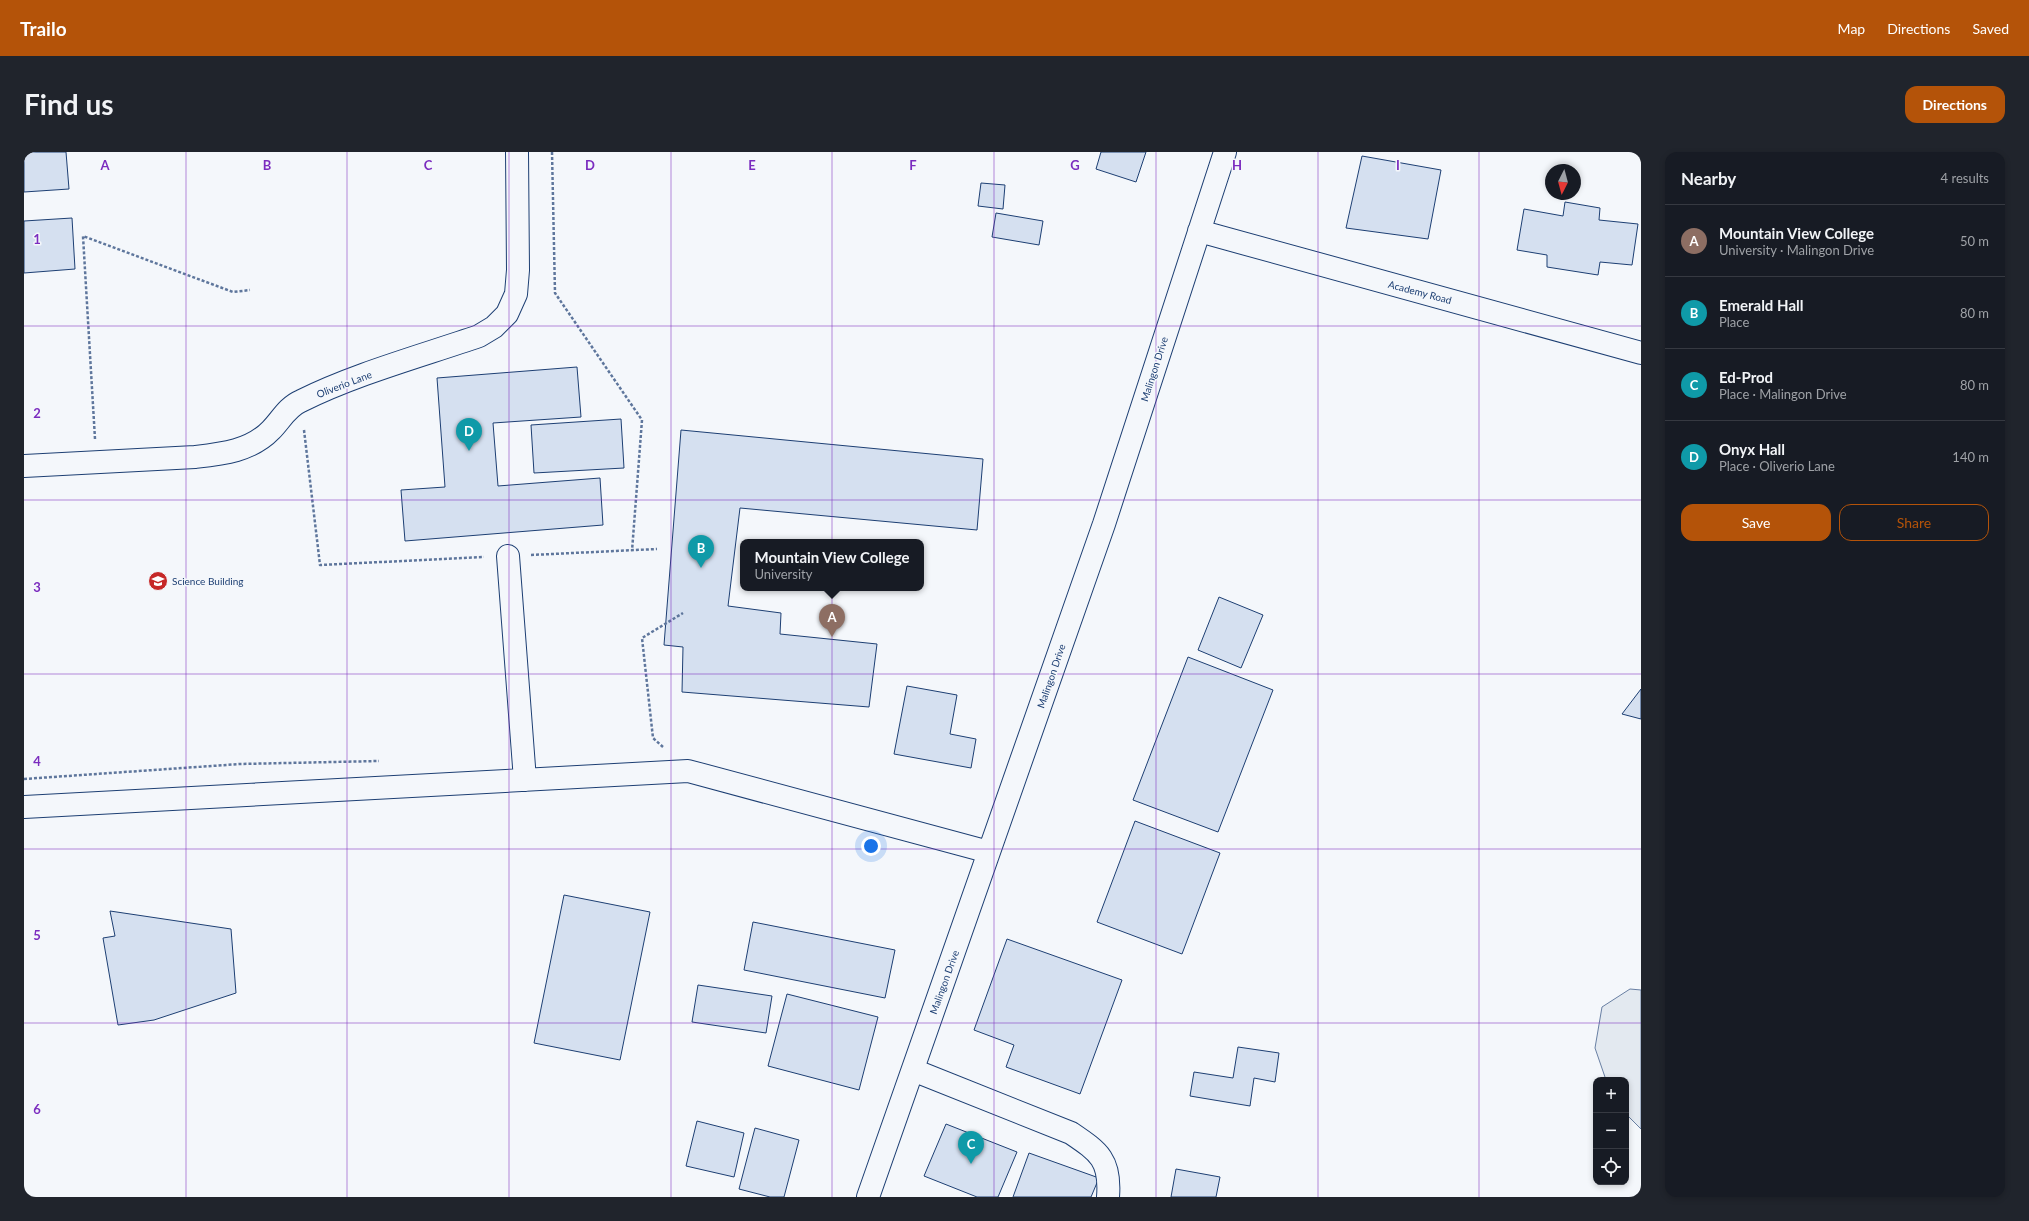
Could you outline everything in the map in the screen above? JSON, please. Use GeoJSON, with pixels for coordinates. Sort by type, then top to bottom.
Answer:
{"type":"FeatureCollection","features":[{"type":"Feature","properties":{"kind":"street","name":"Oliverio Lane"},"geometry":{"type":"LineString","coordinates":[[24,466],[97,463],[222,454],[251,446],[270,432],[291,406],[300,401],[336,386],[479,336],[494,327],[507,314],[516,294],[517,152]]}},
{"type":"Feature","properties":{"kind":"street","name":"Malingon Drive"},"geometry":{"type":"LineString","coordinates":[[868,1197],[1104,524],[1225,152]]}},
{"type":"Feature","properties":{"kind":"street","name":"Academy Road"},"geometry":{"type":"LineString","coordinates":[[1199,231],[1641,353]]}},
{"type":"Feature","properties":{"kind":"street"},"geometry":{"type":"LineString","coordinates":[[508,556],[525,780]]}},
{"type":"Feature","properties":{"kind":"street"},"geometry":{"type":"LineString","coordinates":[[24,807],[688,771],[989,852]]}},
{"type":"Feature","properties":{"kind":"street"},"geometry":{"type":"LineString","coordinates":[[913,1070],[1071,1133],[1094,1148],[1106,1164],[1109,1181],[1108,1197]]}},
{"type":"Feature","properties":{"kind":"path"},"geometry":{"type":"LineString","coordinates":[[552,152],[555,293],[642,420],[632,550]]}},
{"type":"Feature","properties":{"kind":"path"},"geometry":{"type":"LineString","coordinates":[[97,463],[83,236],[233,292],[250,290]]}},
{"type":"Feature","properties":{"kind":"path"},"geometry":{"type":"LineString","coordinates":[[300,401],[320,565]]}},
{"type":"Feature","properties":{"kind":"path"},"geometry":{"type":"LineString","coordinates":[[683,613],[642,638],[653,738],[688,771]]}},
{"type":"Feature","properties":{"kind":"shaded area"},"geometry":{"type":"Polygon","coordinates":[[[1630,989],[1641,990],[1641,1129],[1629,1117],[1629,1077],[1605,1077],[1595,1048],[1602,1007],[1630,989]]]}},
{"type":"Feature","properties":{"kind":"building"},"geometry":{"type":"Polygon","coordinates":[[[24,152],[66,152],[69,189],[24,192],[24,152]]]}},
{"type":"Feature","properties":{"kind":"building"},"geometry":{"type":"Polygon","coordinates":[[[1101,152],[1146,152],[1136,182],[1096,169],[1101,152]]]}},
{"type":"Feature","properties":{"kind":"building"},"geometry":{"type":"Polygon","coordinates":[[[1362,156],[1441,170],[1428,239],[1346,228],[1362,156]]]}},
{"type":"Feature","properties":{"kind":"building"},"geometry":{"type":"Polygon","coordinates":[[[981,183],[1005,185],[1003,209],[978,206],[981,183]]]}},
{"type":"Feature","properties":{"kind":"building"},"geometry":{"type":"Polygon","coordinates":[[[1565,202],[1600,208],[1599,220],[1638,224],[1632,265],[1600,262],[1598,275],[1547,267],[1547,255],[1517,250],[1524,209],[1563,216],[1565,202]]]}},
{"type":"Feature","properties":{"kind":"building"},"geometry":{"type":"Polygon","coordinates":[[[996,213],[1043,221],[1039,245],[992,237],[996,213]]]}},
{"type":"Feature","properties":{"kind":"building"},"geometry":{"type":"Polygon","coordinates":[[[72,218],[75,269],[24,273],[24,221],[72,218]]]}},
{"type":"Feature","properties":{"kind":"building"},"geometry":{"type":"Polygon","coordinates":[[[577,367],[581,417],[493,423],[498,486],[600,478],[603,525],[405,541],[401,490],[445,487],[437,378],[577,367]]]}},
{"type":"Feature","properties":{"kind":"building"},"geometry":{"type":"Polygon","coordinates":[[[621,419],[624,468],[534,473],[531,425],[621,419]]]}},
{"type":"Feature","properties":{"kind":"building"},"geometry":{"type":"Polygon","coordinates":[[[681,430],[983,459],[977,530],[740,508],[728,606],[781,613],[780,634],[877,644],[869,707],[682,692],[683,647],[664,645],[681,430]]]}},
{"type":"Feature","properties":{"kind":"building"},"geometry":{"type":"Polygon","coordinates":[[[1219,597],[1263,615],[1241,668],[1198,650],[1219,597]]]}},
{"type":"Feature","properties":{"kind":"building"},"geometry":{"type":"Polygon","coordinates":[[[1188,657],[1273,690],[1218,832],[1133,800],[1188,657]]]}},
{"type":"Feature","properties":{"kind":"building"},"geometry":{"type":"Polygon","coordinates":[[[907,686],[957,695],[950,734],[976,739],[971,768],[894,754],[907,686]]]}},
{"type":"Feature","properties":{"kind":"building"},"geometry":{"type":"Polygon","coordinates":[[[1641,689],[1641,719],[1622,714],[1641,689]]]}},
{"type":"Feature","properties":{"kind":"building"},"geometry":{"type":"Polygon","coordinates":[[[1135,821],[1220,853],[1182,954],[1097,922],[1135,821]]]}},
{"type":"Feature","properties":{"kind":"building"},"geometry":{"type":"Polygon","coordinates":[[[564,895],[650,912],[620,1060],[534,1043],[564,895]]]}},
{"type":"Feature","properties":{"kind":"building"},"geometry":{"type":"Polygon","coordinates":[[[110,911],[231,929],[236,993],[154,1020],[118,1025],[103,938],[115,936],[110,911]]]}},
{"type":"Feature","properties":{"kind":"building"},"geometry":{"type":"Polygon","coordinates":[[[753,922],[895,950],[885,998],[744,970],[753,922]]]}},
{"type":"Feature","properties":{"kind":"building"},"geometry":{"type":"Polygon","coordinates":[[[1007,939],[1122,980],[1080,1094],[1006,1067],[1014,1045],[974,1030],[1007,939]]]}},
{"type":"Feature","properties":{"kind":"building"},"geometry":{"type":"Polygon","coordinates":[[[698,985],[772,996],[766,1033],[692,1022],[698,985]]]}},
{"type":"Feature","properties":{"kind":"building"},"geometry":{"type":"Polygon","coordinates":[[[787,994],[878,1017],[859,1090],[768,1066],[787,994]]]}},
{"type":"Feature","properties":{"kind":"building"},"geometry":{"type":"Polygon","coordinates":[[[1238,1047],[1279,1053],[1275,1082],[1254,1078],[1250,1106],[1190,1096],[1194,1072],[1233,1078],[1238,1047]]]}},
{"type":"Feature","properties":{"kind":"building"},"geometry":{"type":"Polygon","coordinates":[[[697,1121],[744,1133],[734,1177],[686,1166],[697,1121]]]}},
{"type":"Feature","properties":{"kind":"building"},"geometry":{"type":"Polygon","coordinates":[[[946,1124],[1017,1152],[998,1197],[977,1197],[924,1176],[946,1124]]]}},
{"type":"Feature","properties":{"kind":"building"},"geometry":{"type":"Polygon","coordinates":[[[755,1128],[799,1140],[784,1197],[770,1197],[739,1189],[755,1128]]]}},
{"type":"Feature","properties":{"kind":"building"},"geometry":{"type":"Polygon","coordinates":[[[1029,1153],[1099,1178],[1091,1197],[1013,1197],[1029,1153]]]}},
{"type":"Feature","properties":{"kind":"building"},"geometry":{"type":"Polygon","coordinates":[[[1176,1169],[1220,1177],[1216,1197],[1171,1197],[1176,1169]]]}},
{"type":"Feature","properties":{"kind":"place","name":"Onyx Hall"},"geometry":{"type":"Point","coordinates":[469,451]}},
{"type":"Feature","properties":{"kind":"place","name":"Emerald Hall"},"geometry":{"type":"Point","coordinates":[701,568]}},
{"type":"Feature","properties":{"kind":"place","name":"Science Building"},"geometry":{"type":"Point","coordinates":[158,581]}},
{"type":"Feature","properties":{"kind":"place","name":"Mountain View College"},"geometry":{"type":"Point","coordinates":[832,637]}},
{"type":"Feature","properties":{"kind":"place","name":"Ed-Prod"},"geometry":{"type":"Point","coordinates":[971,1164]}}]}
